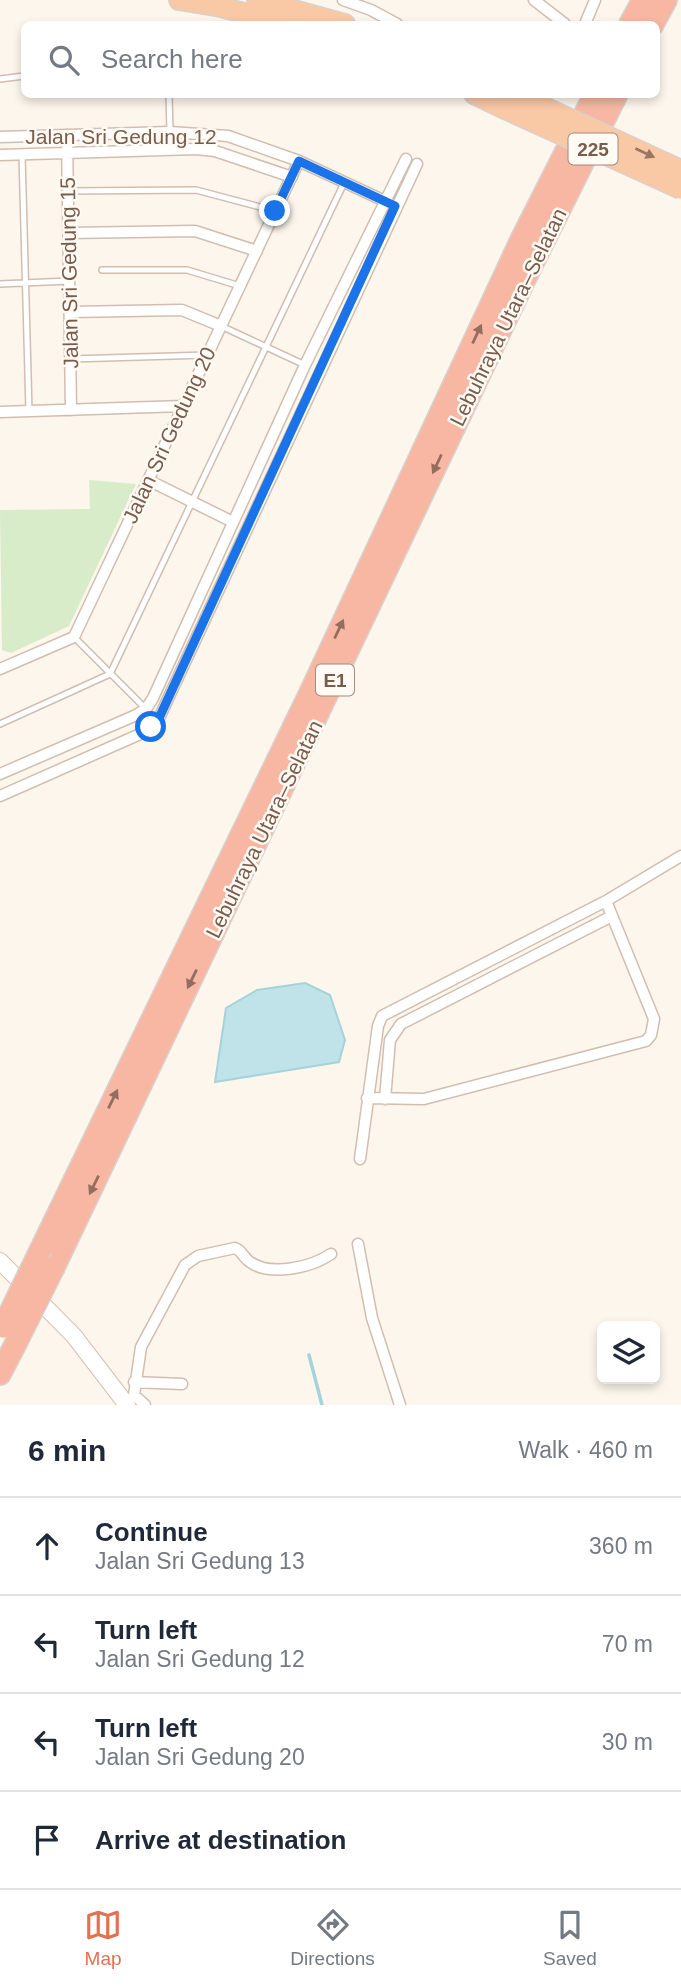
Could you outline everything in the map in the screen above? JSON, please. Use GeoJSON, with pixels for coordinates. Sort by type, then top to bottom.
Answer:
{"type":"FeatureCollection","features":[{"type":"Feature","properties":{"kind":"highway"},"geometry":{"type":"LineString","coordinates":[[179,0],[221,7],[275,21]]}},
{"type":"Feature","properties":{"kind":"highway"},"geometry":{"type":"LineString","coordinates":[[257,0],[334,21]]}},
{"type":"Feature","properties":{"kind":"highway"},"geometry":{"type":"LineString","coordinates":[[632,21],[643,0]]}},
{"type":"Feature","properties":{"kind":"highway"},"geometry":{"type":"LineString","coordinates":[[655,21],[666,0]]}},
{"type":"Feature","properties":{"kind":"highway","name":"225"},"geometry":{"type":"LineString","coordinates":[[492,98],[511,102],[681,170]]}},
{"type":"Feature","properties":{"kind":"highway","name":"Lebuhraya Utara–Selatan"},"geometry":{"type":"LineString","coordinates":[[0,1374],[6,1335],[41,1249],[310,693],[522,238],[593,98]]}},
{"type":"Feature","properties":{"kind":"highway","name":"Lebuhraya Utara–Selatan"},"geometry":{"type":"LineString","coordinates":[[6,1335],[54,1267],[524,281],[615,98]]}},
{"type":"Feature","properties":{"kind":"highway","name":"225"},"geometry":{"type":"LineString","coordinates":[[511,102],[681,189]]}},
{"type":"Feature","properties":{"kind":"main road"},"geometry":{"type":"LineString","coordinates":[[0,1261],[74,1336],[129,1401]]}},
{"type":"Feature","properties":{"kind":"street"},"geometry":{"type":"LineString","coordinates":[[344,0],[391,21]]}},
{"type":"Feature","properties":{"kind":"street"},"geometry":{"type":"LineString","coordinates":[[534,0],[561,21]]}},
{"type":"Feature","properties":{"kind":"street"},"geometry":{"type":"LineString","coordinates":[[585,21],[595,0]]}},
{"type":"Feature","properties":{"kind":"street","name":"Jalan Sri Gedung 12"},"geometry":{"type":"LineString","coordinates":[[0,137],[170,132],[228,135],[299,161],[390,203]]}},
{"type":"Feature","properties":{"kind":"street","name":"Jalan Sri Gedung 15"},"geometry":{"type":"LineString","coordinates":[[67,135],[71,410]]}},
{"type":"Feature","properties":{"kind":"street","name":"Jalan Sri Gedung 12"},"geometry":{"type":"LineString","coordinates":[[0,155],[215,151],[292,177]]}},
{"type":"Feature","properties":{"kind":"street"},"geometry":{"type":"LineString","coordinates":[[0,796],[138,735],[151,727],[160,716],[390,203],[405,159]]}},
{"type":"Feature","properties":{"kind":"street","name":"Jalan Sri Gedung 20"},"geometry":{"type":"LineString","coordinates":[[74,637],[299,161]]}},
{"type":"Feature","properties":{"kind":"street"},"geometry":{"type":"LineString","coordinates":[[0,774],[146,709],[305,365],[390,203],[417,164]]}},
{"type":"Feature","properties":{"kind":"street"},"geometry":{"type":"LineString","coordinates":[[69,233],[195,231],[257,251]]}},
{"type":"Feature","properties":{"kind":"street"},"geometry":{"type":"LineString","coordinates":[[70,312],[182,310],[221,326]]}},
{"type":"Feature","properties":{"kind":"street"},"geometry":{"type":"LineString","coordinates":[[0,412],[183,406]]}},
{"type":"Feature","properties":{"kind":"street"},"geometry":{"type":"LineString","coordinates":[[148,480],[233,522]]}},
{"type":"Feature","properties":{"kind":"street"},"geometry":{"type":"LineString","coordinates":[[0,669],[74,637]]}},
{"type":"Feature","properties":{"kind":"street"},"geometry":{"type":"LineString","coordinates":[[360,1159],[378,1026],[382,1016],[606,901],[681,856]]}},
{"type":"Feature","properties":{"kind":"street"},"geometry":{"type":"LineString","coordinates":[[367,1098],[424,1099],[646,1041],[651,1035],[654,1019],[606,901]]}},
{"type":"Feature","properties":{"kind":"street"},"geometry":{"type":"LineString","coordinates":[[385,1099],[390,1040],[401,1024],[612,916]]}},
{"type":"Feature","properties":{"kind":"street"},"geometry":{"type":"LineString","coordinates":[[358,1244],[372,1318],[400,1405]]}},
{"type":"Feature","properties":{"kind":"street"},"geometry":{"type":"LineString","coordinates":[[145,1405],[129,1401],[141,1347],[175,1282],[192,1259],[235,1248],[256,1265],[281,1269],[320,1260],[331,1254]]}},
{"type":"Feature","properties":{"kind":"street"},"geometry":{"type":"LineString","coordinates":[[134,1382],[182,1384]]}},
{"type":"Feature","properties":{"kind":"lane"},"geometry":{"type":"LineString","coordinates":[[0,79],[21,76]]}},
{"type":"Feature","properties":{"kind":"lane"},"geometry":{"type":"LineString","coordinates":[[169,98],[170,132]]}},
{"type":"Feature","properties":{"kind":"lane"},"geometry":{"type":"LineString","coordinates":[[22,155],[29,411]]}},
{"type":"Feature","properties":{"kind":"lane"},"geometry":{"type":"LineString","coordinates":[[0,724],[110,674],[344,183]]}},
{"type":"Feature","properties":{"kind":"lane"},"geometry":{"type":"LineString","coordinates":[[68,191],[196,190],[275,211]]}},
{"type":"Feature","properties":{"kind":"lane"},"geometry":{"type":"LineString","coordinates":[[102,270],[187,270],[240,286]]}},
{"type":"Feature","properties":{"kind":"lane"},"geometry":{"type":"LineString","coordinates":[[0,284],[69,281]]}},
{"type":"Feature","properties":{"kind":"lane"},"geometry":{"type":"LineString","coordinates":[[221,326],[305,365]]}},
{"type":"Feature","properties":{"kind":"lane"},"geometry":{"type":"LineString","coordinates":[[71,359],[207,355]]}},
{"type":"Feature","properties":{"kind":"lane"},"geometry":{"type":"LineString","coordinates":[[74,637],[146,709]]}},
{"type":"Feature","properties":{"kind":"green space"},"geometry":{"type":"Polygon","coordinates":[[[89,480],[136,484],[69,626],[11,653],[2,650],[0,510],[90,509],[89,480]]]}},
{"type":"Feature","properties":{"kind":"water"},"geometry":{"type":"Polygon","coordinates":[[[305,983],[330,995],[345,1040],[339,1062],[215,1082],[226,1008],[257,990],[305,983]]]}},
{"type":"Feature","properties":{"kind":"waterway"},"geometry":{"type":"LineString","coordinates":[[309,1355],[322,1405]]}},
{"type":"Feature","properties":{"kind":"route"},"geometry":{"type":"LineString","coordinates":[[151,727],[160,716],[395,206],[299,161],[275,211]]}}]}
